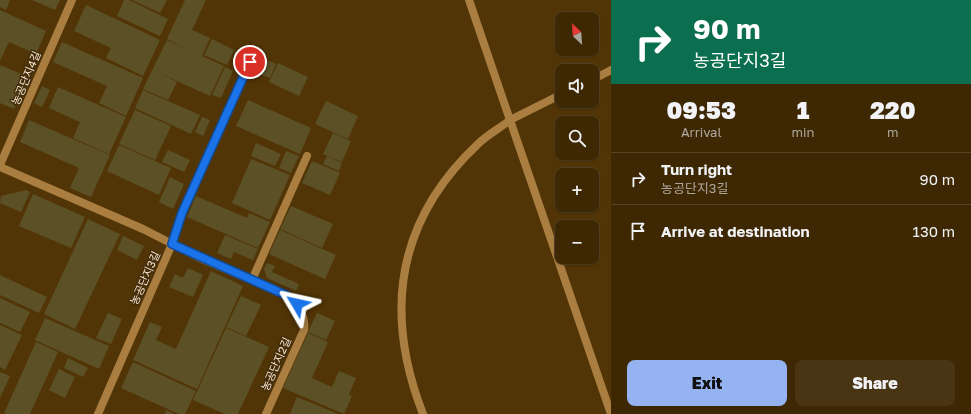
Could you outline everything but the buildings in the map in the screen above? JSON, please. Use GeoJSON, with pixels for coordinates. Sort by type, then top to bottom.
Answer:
{"type":"FeatureCollection","features":[{"type":"Feature","properties":{"kind":"street","name":"농공단지4길"},"geometry":{"type":"LineString","coordinates":[[0,166],[72,0]]}},
{"type":"Feature","properties":{"kind":"street"},"geometry":{"type":"LineString","coordinates":[[469,0],[611,414]]}},
{"type":"Feature","properties":{"kind":"street","name":"농공단지3길"},"geometry":{"type":"LineString","coordinates":[[98,414],[172,244],[182,213],[250,62]]}},
{"type":"Feature","properties":{"kind":"street"},"geometry":{"type":"LineString","coordinates":[[599,76],[611,70]]}},
{"type":"Feature","properties":{"kind":"street"},"geometry":{"type":"LineString","coordinates":[[424,414],[410,370],[403,330],[401,288],[410,243],[427,205],[450,173],[479,142],[510,120],[555,98]]}},
{"type":"Feature","properties":{"kind":"street"},"geometry":{"type":"LineString","coordinates":[[252,280],[307,156]]}},
{"type":"Feature","properties":{"kind":"street","name":"농공단지2길"},"geometry":{"type":"LineString","coordinates":[[0,166],[143,229],[172,244],[290,298],[301,311],[304,330],[266,414]]}},
{"type":"Feature","properties":{"kind":"route"},"geometry":{"type":"LineString","coordinates":[[250,62],[182,213],[172,244],[198,257],[286,295],[297,304]]}}]}
